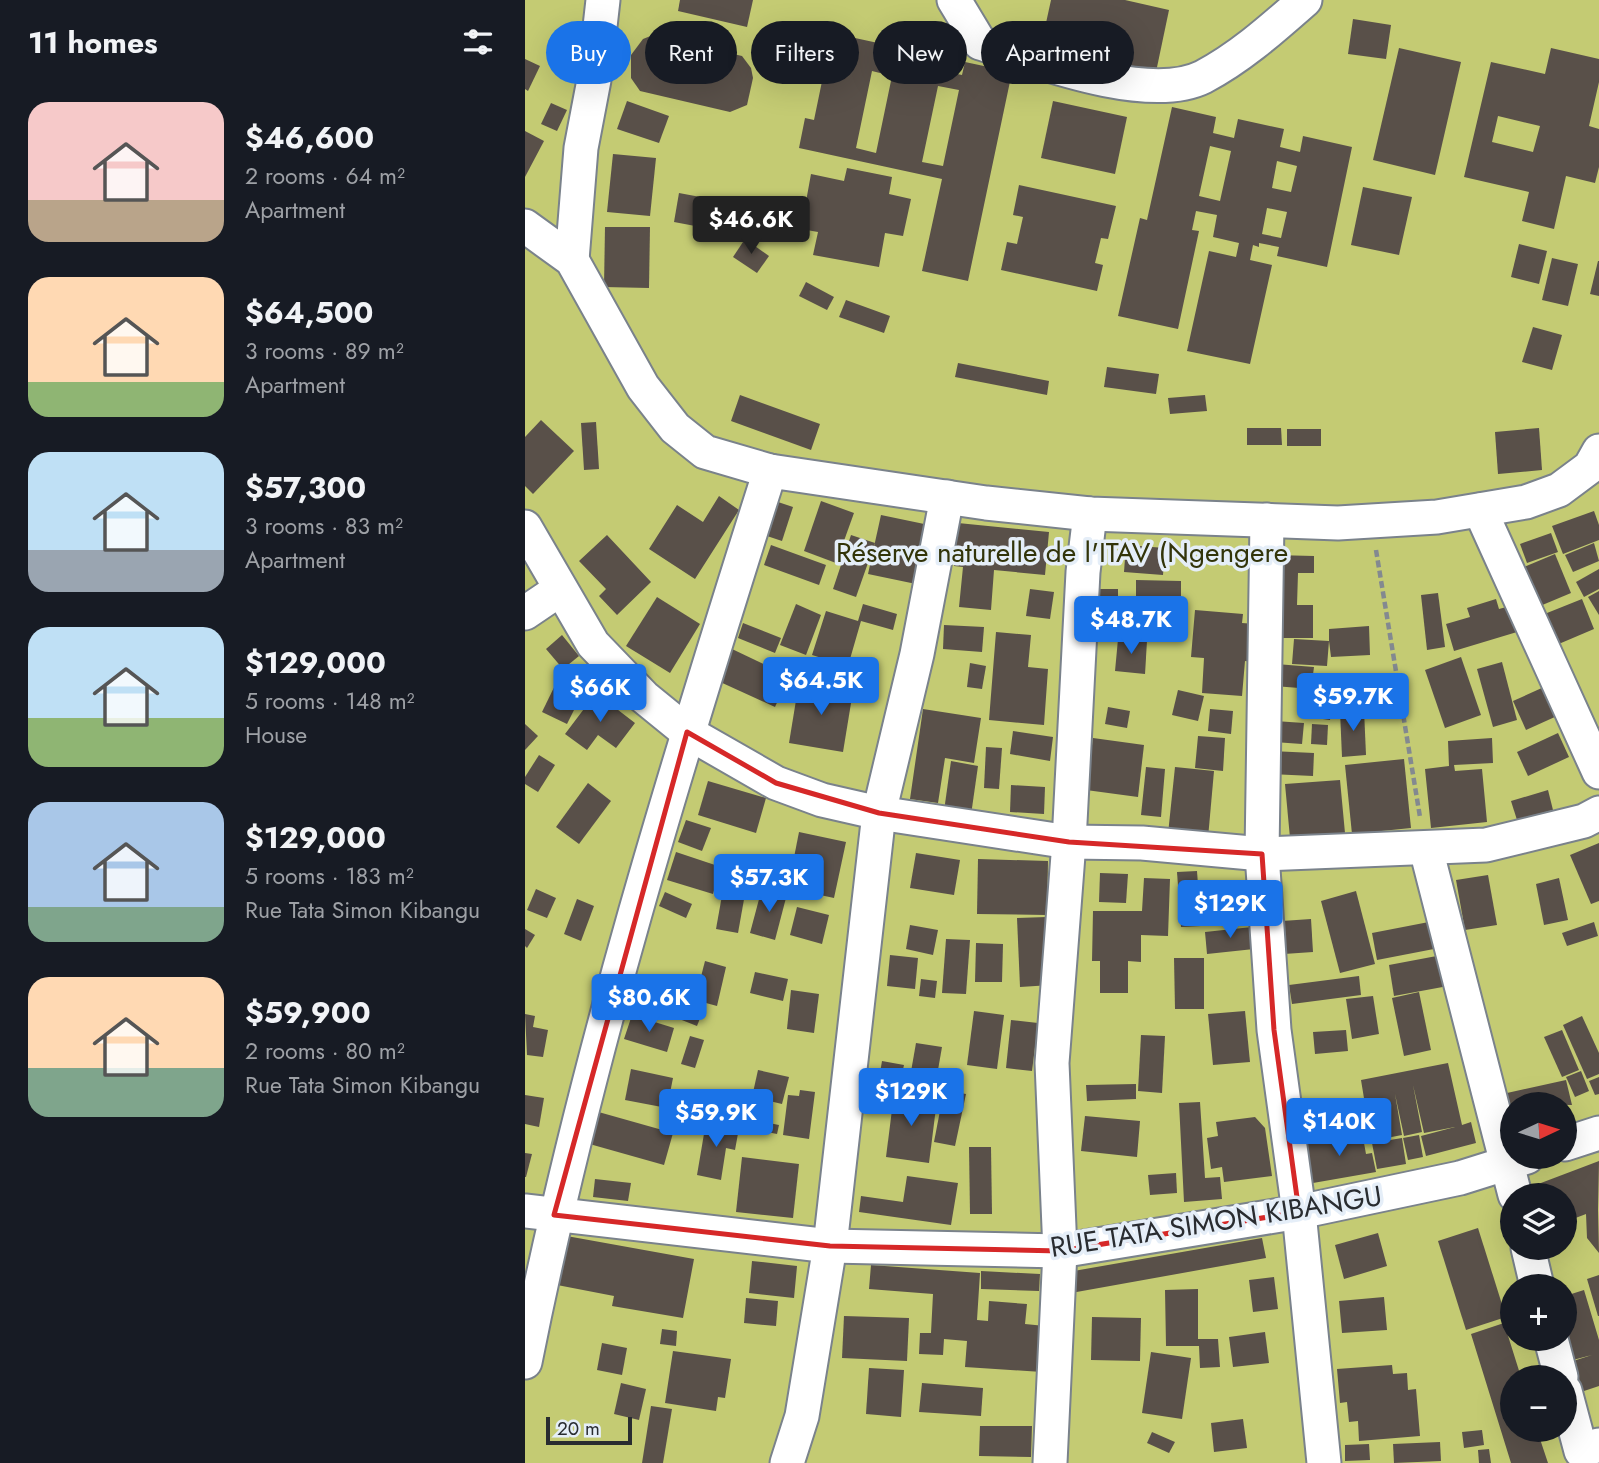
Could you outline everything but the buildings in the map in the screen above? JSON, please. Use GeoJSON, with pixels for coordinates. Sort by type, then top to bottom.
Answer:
{"type":"FeatureCollection","features":[{"type":"Feature","properties":{"kind":"street"},"geometry":{"type":"LineString","coordinates":[[572,260],[581,148],[594,80],[603,0]]}},
{"type":"Feature","properties":{"kind":"street"},"geometry":{"type":"LineString","coordinates":[[954,0],[980,43],[1073,73],[1160,87],[1201,78],[1250,47],[1305,0]]}},
{"type":"Feature","properties":{"kind":"street"},"geometry":{"type":"LineString","coordinates":[[525,226],[572,260],[643,387],[675,428],[705,452],[770,471],[1090,514],[1371,522],[1437,517],[1526,502],[1559,490],[1590,467],[1599,451]]}},
{"type":"Feature","properties":{"kind":"street"},"geometry":{"type":"LineString","coordinates":[[525,1362],[540,1213],[770,471]]}},
{"type":"Feature","properties":{"kind":"street"},"geometry":{"type":"LineString","coordinates":[[787,1463],[802,1416],[830,1247],[879,813],[917,654],[947,496]]}},
{"type":"Feature","properties":{"kind":"street"},"geometry":{"type":"LineString","coordinates":[[1480,510],[1599,772]]}},
{"type":"Feature","properties":{"kind":"street"},"geometry":{"type":"LineString","coordinates":[[1050,1463],[1060,1251],[1052,1063],[1069,842],[1083,572],[1090,514]]}},
{"type":"Feature","properties":{"kind":"street"},"geometry":{"type":"LineString","coordinates":[[1267,520],[1262,853],[1274,1030],[1299,1212],[1324,1463]]}},
{"type":"Feature","properties":{"kind":"street"},"geometry":{"type":"LineString","coordinates":[[525,527],[559,590],[593,644],[644,697],[687,732],[776,783],[822,800],[879,813],[1069,842],[1142,843],[1262,853],[1486,845],[1584,821],[1599,813]]}},
{"type":"Feature","properties":{"kind":"street"},"geometry":{"type":"LineString","coordinates":[[525,613],[559,590]]}},
{"type":"Feature","properties":{"kind":"street"},"geometry":{"type":"LineString","coordinates":[[1426,849],[1500,1102]]}},
{"type":"Feature","properties":{"kind":"street"},"geometry":{"type":"LineString","coordinates":[[1577,1140],[1599,1133]]}},
{"type":"Feature","properties":{"kind":"street","name":"RUE TATA SIMON KIBANGU"},"geometry":{"type":"LineString","coordinates":[[540,1213],[830,1247],[1060,1251],[1299,1212],[1460,1178],[1500,1165]]}},
{"type":"Feature","properties":{"kind":"street"},"geometry":{"type":"LineString","coordinates":[[1577,1436],[1581,1451],[1599,1445]]}},
{"type":"Feature","properties":{"kind":"path"},"geometry":{"type":"LineString","coordinates":[[1371,522],[1426,849]]}},
{"type":"Feature","properties":{"kind":"highlighted area"},"geometry":{"type":"Polygon","coordinates":[[[687,732],[776,783],[879,813],[1069,842],[1262,854],[1274,1030],[1299,1212],[1060,1251],[830,1246],[554,1215],[687,732]]]}},
{"type":"Feature","properties":{"kind":"green space","name":"Réserve naturelle de l'ITAV (Ngengere"},"geometry":{"type":"Polygon","coordinates":[[[525,0],[1599,0],[1599,1463],[525,1463],[525,0]]]}}]}
